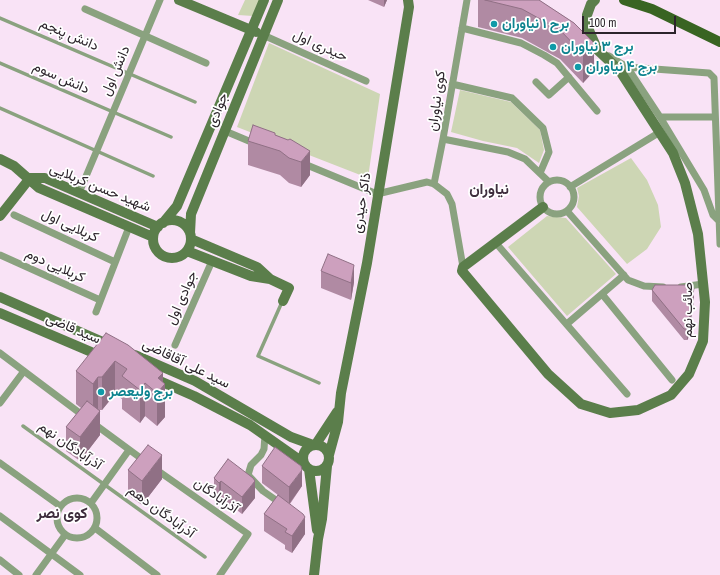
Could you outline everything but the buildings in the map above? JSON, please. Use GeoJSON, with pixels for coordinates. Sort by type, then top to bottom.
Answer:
{"type":"FeatureCollection","features":[{"type":"Feature","properties":{"kind":"main road"},"geometry":{"type":"LineString","coordinates":[[624,0],[652,9],[720,42]]}},
{"type":"Feature","properties":{"kind":"main road"},"geometry":{"type":"LineString","coordinates":[[641,0],[654,4],[720,35]]}},
{"type":"Feature","properties":{"kind":"street","name":"دانش اول"},"geometry":{"type":"LineString","coordinates":[[79,193],[160,0]]}},
{"type":"Feature","properties":{"kind":"street"},"geometry":{"type":"LineString","coordinates":[[179,0],[263,35]]}},
{"type":"Feature","properties":{"kind":"street","name":"جوادی"},"geometry":{"type":"LineString","coordinates":[[161,225],[177,206],[264,0]]}},
{"type":"Feature","properties":{"kind":"street","name":"جوادی"},"geometry":{"type":"LineString","coordinates":[[190,236],[191,214],[278,0]]}},
{"type":"Feature","properties":{"kind":"street","name":"ذاکر حیدری"},"geometry":{"type":"LineString","coordinates":[[329,455],[338,422],[339,409],[367,263],[377,194],[409,7],[408,0]]}},
{"type":"Feature","properties":{"kind":"street","name":"کوی نیاوران"},"geometry":{"type":"LineString","coordinates":[[467,0],[443,139],[508,152],[525,159],[549,182]]}},
{"type":"Feature","properties":{"kind":"street"},"geometry":{"type":"LineString","coordinates":[[596,0],[591,4],[587,15],[588,28],[597,48],[627,67],[660,116],[698,180],[713,215],[718,220]]}},
{"type":"Feature","properties":{"kind":"street"},"geometry":{"type":"LineString","coordinates":[[85,9],[206,63]]}},
{"type":"Feature","properties":{"kind":"street"},"geometry":{"type":"LineString","coordinates":[[462,28],[505,38],[533,48],[557,63],[597,111]]}},
{"type":"Feature","properties":{"kind":"street","name":"صائب نهم"},"geometry":{"type":"LineString","coordinates":[[462,267],[462,271],[548,374],[580,404],[610,413],[638,410],[670,395],[689,374],[703,341],[705,302],[698,234],[685,183],[673,153],[620,71],[575,29]]}},
{"type":"Feature","properties":{"kind":"street","name":"حیدری اول"},"geometry":{"type":"LineString","coordinates":[[263,35],[366,81]]}},
{"type":"Feature","properties":{"kind":"street"},"geometry":{"type":"LineString","coordinates":[[627,67],[709,73],[714,78],[718,154],[718,220],[720,243]]}},
{"type":"Feature","properties":{"kind":"street"},"geometry":{"type":"LineString","coordinates":[[536,82],[549,95],[569,77]]}},
{"type":"Feature","properties":{"kind":"street"},"geometry":{"type":"LineString","coordinates":[[452,84],[512,98],[543,128],[549,152],[540,173]]}},
{"type":"Feature","properties":{"kind":"street"},"geometry":{"type":"LineString","coordinates":[[660,116],[715,117]]}},
{"type":"Feature","properties":{"kind":"street"},"geometry":{"type":"LineString","coordinates":[[212,126],[261,146]]}},
{"type":"Feature","properties":{"kind":"street"},"geometry":{"type":"LineString","coordinates":[[570,186],[660,132]]}},
{"type":"Feature","properties":{"kind":"street"},"geometry":{"type":"LineString","coordinates":[[434,184],[443,139]]}},
{"type":"Feature","properties":{"kind":"street","name":"شهید حسن کربلایی"},"geometry":{"type":"LineString","coordinates":[[0,159],[14,166],[30,178],[39,188],[153,237]]}},
{"type":"Feature","properties":{"kind":"street"},"geometry":{"type":"LineString","coordinates":[[297,161],[377,194],[427,182],[434,184],[447,194],[452,204],[462,267],[543,207]]}},
{"type":"Feature","properties":{"kind":"street"},"geometry":{"type":"LineString","coordinates":[[0,216],[30,178]]}},
{"type":"Feature","properties":{"kind":"street","name":"شهید حسن کربلایی"},"geometry":{"type":"LineString","coordinates":[[30,178],[45,178],[161,225]]}},
{"type":"Feature","properties":{"kind":"street"},"geometry":{"type":"LineString","coordinates":[[560,180],[570,186],[574,197],[574,202],[567,211],[552,214],[543,207],[540,196],[541,191],[549,182],[560,180]]}},
{"type":"Feature","properties":{"kind":"street"},"geometry":{"type":"LineString","coordinates":[[567,211],[628,280],[644,286],[677,287],[703,284]]}},
{"type":"Feature","properties":{"kind":"street","name":"کربلایی اول"},"geometry":{"type":"LineString","coordinates":[[14,215],[115,262]]}},
{"type":"Feature","properties":{"kind":"street"},"geometry":{"type":"LineString","coordinates":[[176,221],[186,228],[190,236],[187,251],[177,258],[165,257],[156,249],[153,237],[161,225],[176,221]]}},
{"type":"Feature","properties":{"kind":"street"},"geometry":{"type":"LineString","coordinates":[[96,312],[129,227]]}},
{"type":"Feature","properties":{"kind":"street"},"geometry":{"type":"LineString","coordinates":[[190,236],[257,267],[270,279]]}},
{"type":"Feature","properties":{"kind":"street"},"geometry":{"type":"LineString","coordinates":[[495,242],[568,323],[628,394]]}},
{"type":"Feature","properties":{"kind":"street"},"geometry":{"type":"LineString","coordinates":[[187,251],[251,276],[270,279],[289,288],[283,301]]}},
{"type":"Feature","properties":{"kind":"street","name":"کربلایی دوم"},"geometry":{"type":"LineString","coordinates":[[0,256],[100,300]]}},
{"type":"Feature","properties":{"kind":"street","name":"جوادی اول"},"geometry":{"type":"LineString","coordinates":[[175,345],[212,261]]}},
{"type":"Feature","properties":{"kind":"street"},"geometry":{"type":"LineString","coordinates":[[568,323],[624,275]]}},
{"type":"Feature","properties":{"kind":"street"},"geometry":{"type":"LineString","coordinates":[[602,294],[672,380]]}},
{"type":"Feature","properties":{"kind":"street","name":"سید علی آقاقاضی"},"geometry":{"type":"LineString","coordinates":[[0,297],[195,381],[291,436],[315,444]]}},
{"type":"Feature","properties":{"kind":"street","name":"سید قاضی"},"geometry":{"type":"LineString","coordinates":[[0,313],[115,362]]}},
{"type":"Feature","properties":{"kind":"street","name":"آذرآبادگان"},"geometry":{"type":"LineString","coordinates":[[0,353],[128,450],[248,534],[220,575]]}},
{"type":"Feature","properties":{"kind":"street"},"geometry":{"type":"LineString","coordinates":[[0,403],[24,371]]}},
{"type":"Feature","properties":{"kind":"street"},"geometry":{"type":"LineString","coordinates":[[144,374],[194,396],[265,435],[306,466],[316,471],[327,466]]}},
{"type":"Feature","properties":{"kind":"street"},"geometry":{"type":"LineString","coordinates":[[318,539],[304,451],[315,444],[339,409]]}},
{"type":"Feature","properties":{"kind":"street"},"geometry":{"type":"LineString","coordinates":[[271,425],[265,435],[264,449],[261,455],[251,466],[248,474],[250,479],[262,491],[293,511]]}},
{"type":"Feature","properties":{"kind":"street"},"geometry":{"type":"LineString","coordinates":[[314,575],[329,455],[323,446],[315,444]]}},
{"type":"Feature","properties":{"kind":"street"},"geometry":{"type":"LineString","coordinates":[[91,503],[128,450]]}},
{"type":"Feature","properties":{"kind":"street"},"geometry":{"type":"LineString","coordinates":[[0,463],[60,506]]}},
{"type":"Feature","properties":{"kind":"street"},"geometry":{"type":"LineString","coordinates":[[72,498],[86,499],[91,503],[97,515],[95,528],[84,537],[71,538],[65,534],[57,523],[56,517],[60,506],[66,500],[72,498]]}},
{"type":"Feature","properties":{"kind":"street"},"geometry":{"type":"LineString","coordinates":[[0,516],[80,575]]}},
{"type":"Feature","properties":{"kind":"street"},"geometry":{"type":"LineString","coordinates":[[95,528],[157,575]]}},
{"type":"Feature","properties":{"kind":"street"},"geometry":{"type":"LineString","coordinates":[[36,575],[65,534]]}},
{"type":"Feature","properties":{"kind":"street"},"geometry":{"type":"LineString","coordinates":[[0,560],[19,575]]}},
{"type":"Feature","properties":{"kind":"lane","name":"دانش پنجم"},"geometry":{"type":"LineString","coordinates":[[0,18],[196,102]]}},
{"type":"Feature","properties":{"kind":"lane","name":"دانش سوم"},"geometry":{"type":"LineString","coordinates":[[0,63],[171,137]]}},
{"type":"Feature","properties":{"kind":"lane"},"geometry":{"type":"LineString","coordinates":[[0,108],[153,176]]}},
{"type":"Feature","properties":{"kind":"lane"},"geometry":{"type":"LineString","coordinates":[[283,301],[258,356],[319,383]]}},
{"type":"Feature","properties":{"kind":"lane","name":"آذرآبادگان نهم"},"geometry":{"type":"LineString","coordinates":[[23,426],[105,484]]}},
{"type":"Feature","properties":{"kind":"lane","name":"آذرآبادگان دهم"},"geometry":{"type":"LineString","coordinates":[[105,484],[205,557]]}},
{"type":"Feature","properties":{"kind":"green space"},"geometry":{"type":"Polygon","coordinates":[[[245,0],[261,0],[253,16],[238,15],[245,0]]]}},
{"type":"Feature","properties":{"kind":"green space"},"geometry":{"type":"Polygon","coordinates":[[[269,43],[380,94],[368,178],[237,127],[269,43]]]}},
{"type":"Feature","properties":{"kind":"green space"},"geometry":{"type":"Polygon","coordinates":[[[460,90],[511,102],[540,130],[544,150],[539,163],[517,148],[483,141],[451,132],[460,90]]]}},
{"type":"Feature","properties":{"kind":"green space"},"geometry":{"type":"Polygon","coordinates":[[[631,158],[647,180],[658,205],[661,227],[647,249],[627,264],[577,207],[579,196],[577,188],[631,158]]]}},
{"type":"Feature","properties":{"kind":"green space"},"geometry":{"type":"Polygon","coordinates":[[[547,216],[566,218],[616,274],[567,316],[508,247],[547,216]]]}},
{"type":"Feature","properties":{"kind":"place","name":"برح ۱ نیاوران"},"geometry":{"type":"Point","coordinates":[494,24]}},
{"type":"Feature","properties":{"kind":"place","name":"برج ۳ نیاوران"},"geometry":{"type":"Point","coordinates":[553,47]}},
{"type":"Feature","properties":{"kind":"place","name":"برج ۴ نیاوران"},"geometry":{"type":"Point","coordinates":[578,67]}},
{"type":"Feature","properties":{"kind":"place","name":"برج ولیعصر"},"geometry":{"type":"Point","coordinates":[101,392]}},
{"type":"Feature","properties":{"kind":"district","name":"نیاوران"},"geometry":{"type":"Point","coordinates":[489,190]}},
{"type":"Feature","properties":{"kind":"district","name":"کوی نصر"},"geometry":{"type":"Point","coordinates":[62,514]}}]}
